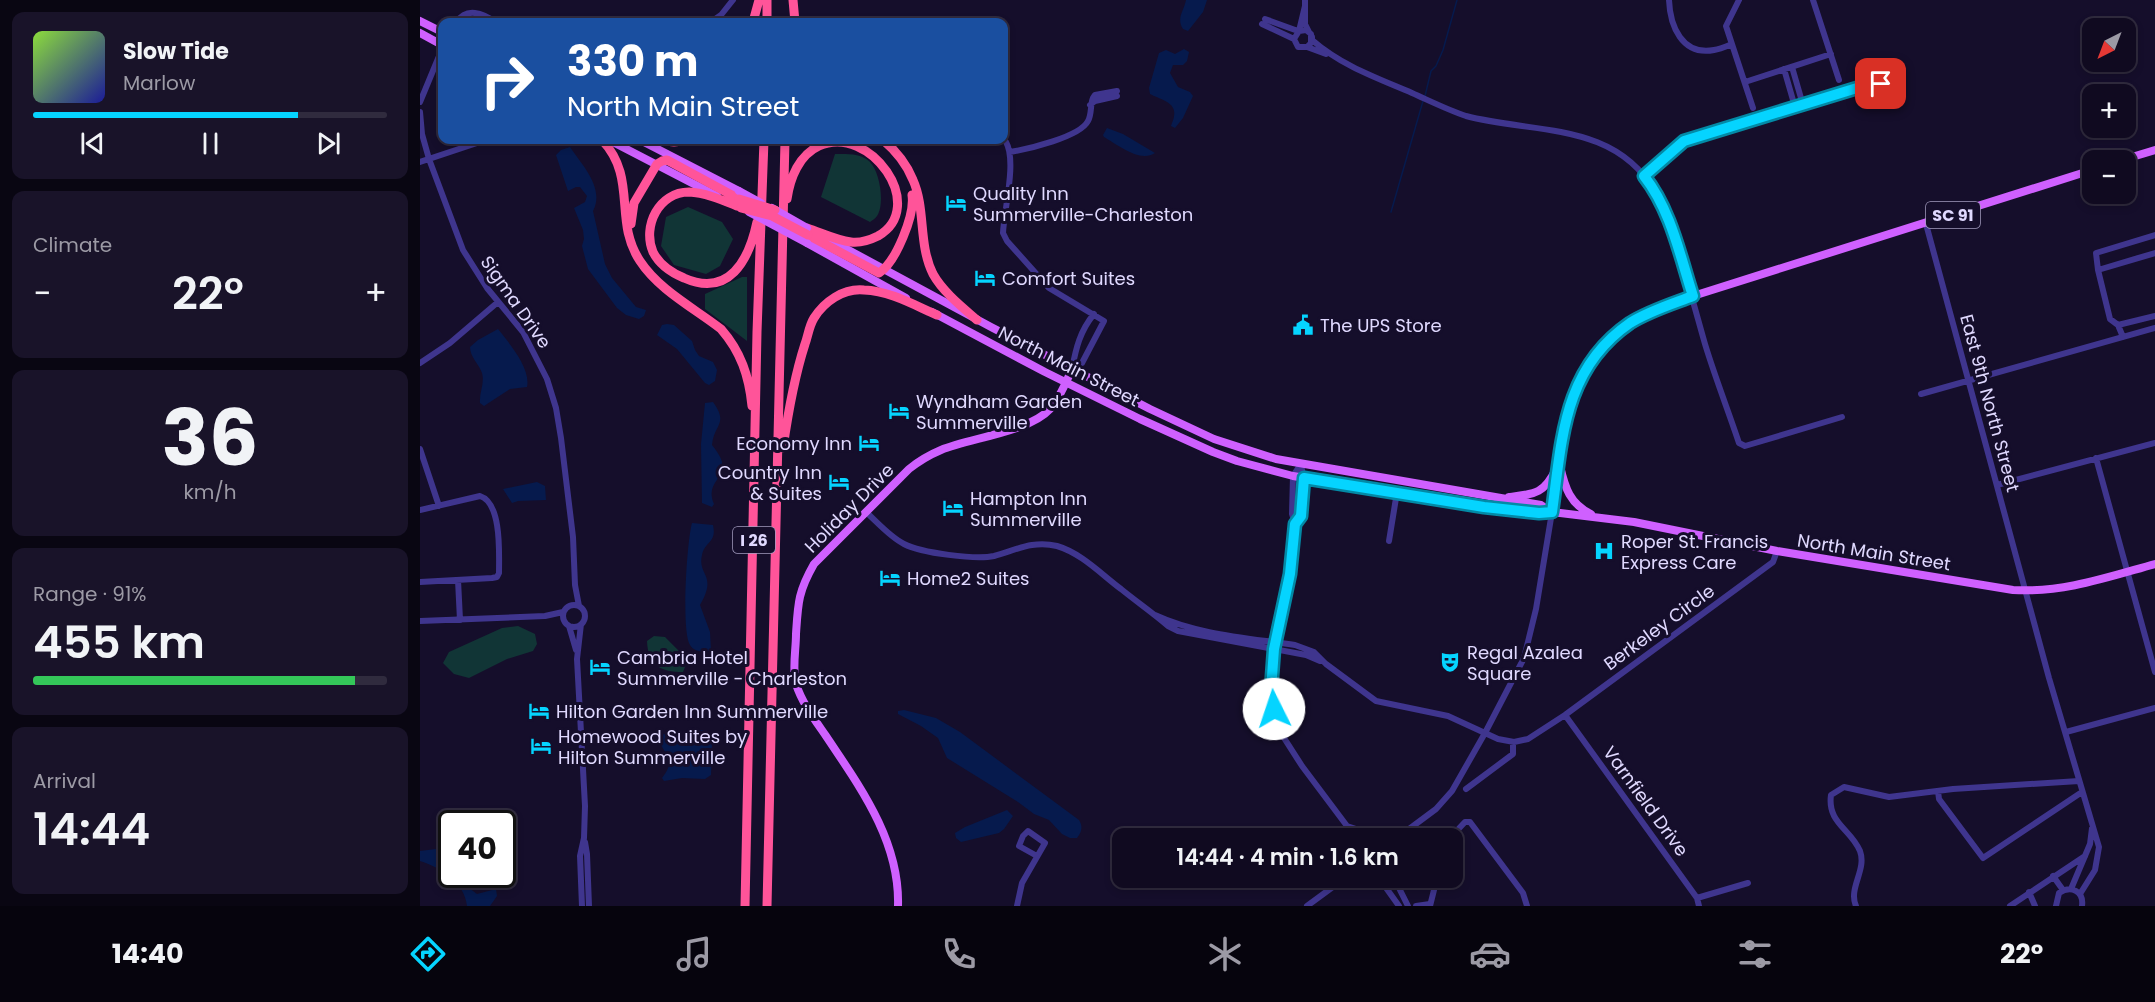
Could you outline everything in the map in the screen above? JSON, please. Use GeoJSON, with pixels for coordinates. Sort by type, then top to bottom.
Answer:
{"type":"FeatureCollection","features":[{"type":"Feature","properties":{"kind":"highway"},"geometry":{"type":"LineString","coordinates":[[754,18],[759,0]]}},
{"type":"Feature","properties":{"kind":"highway"},"geometry":{"type":"LineString","coordinates":[[767,0],[767,18]]}},
{"type":"Feature","properties":{"kind":"highway"},"geometry":{"type":"LineString","coordinates":[[789,18],[791,0]]}},
{"type":"Feature","properties":{"kind":"highway"},"geometry":{"type":"LineString","coordinates":[[791,0],[794,18]]}},
{"type":"Feature","properties":{"kind":"highway"},"geometry":{"type":"LineString","coordinates":[[605,144],[619,163],[626,221],[630,240],[639,260],[653,277],[721,329],[737,350],[750,385],[756,448]]}},
{"type":"Feature","properties":{"kind":"highway","name":"I 26"},"geometry":{"type":"LineString","coordinates":[[746,906],[757,332],[764,144]]}},
{"type":"Feature","properties":{"kind":"highway","name":"I 26"},"geometry":{"type":"LineString","coordinates":[[767,906],[785,144]]}},
{"type":"Feature","properties":{"kind":"highway"},"geometry":{"type":"LineString","coordinates":[[782,237],[792,178],[807,154],[827,144]]}},
{"type":"Feature","properties":{"kind":"highway"},"geometry":{"type":"LineString","coordinates":[[808,235],[853,242],[870,240],[884,232],[894,220],[897,206],[896,192],[891,178],[882,164],[870,153],[847,144]]}},
{"type":"Feature","properties":{"kind":"highway"},"geometry":{"type":"LineString","coordinates":[[887,144],[901,160],[913,180],[918,198],[924,243],[933,273],[941,286],[977,320]]}},
{"type":"Feature","properties":{"kind":"highway"},"geometry":{"type":"LineString","coordinates":[[630,240],[634,203],[657,164],[662,160],[667,160],[739,201],[879,273],[885,270],[904,233],[912,210],[911,185],[901,160]]}},
{"type":"Feature","properties":{"kind":"highway"},"geometry":{"type":"LineString","coordinates":[[762,196],[754,237],[748,252],[736,271],[726,279],[705,284],[690,281],[677,276],[665,267],[654,253],[649,238],[650,223],[655,210],[677,194],[688,192],[739,201],[775,210]]}},
{"type":"Feature","properties":{"kind":"highway"},"geometry":{"type":"LineString","coordinates":[[778,486],[788,412],[812,321],[819,310],[834,297],[861,289],[896,297],[938,315]]}},
{"type":"Feature","properties":{"kind":"main road"},"geometry":{"type":"LineString","coordinates":[[420,21],[438,30]]}},
{"type":"Feature","properties":{"kind":"main road"},"geometry":{"type":"LineString","coordinates":[[420,33],[438,44]]}},
{"type":"Feature","properties":{"kind":"main road"},"geometry":{"type":"LineString","coordinates":[[617,144],[657,164]]}},
{"type":"Feature","properties":{"kind":"main road"},"geometry":{"type":"LineString","coordinates":[[646,144],[739,201]]}},
{"type":"Feature","properties":{"kind":"main road"},"geometry":{"type":"LineString","coordinates":[[2136,157],[2154,153]]}},
{"type":"Feature","properties":{"kind":"main road","name":"SC 91"},"geometry":{"type":"LineString","coordinates":[[1552,512],[1566,415],[1576,388],[1590,362],[1612,338],[1631,323],[1693,296],[2082,173]]}},
{"type":"Feature","properties":{"kind":"main road","name":"North Main Street"},"geometry":{"type":"LineString","coordinates":[[775,210],[808,235],[938,315],[1066,382],[1213,452],[1293,476],[1484,507],[1634,522],[1777,551],[2002,588],[2026,590],[2082,585],[2155,564]]}},
{"type":"Feature","properties":{"kind":"main road","name":"North Main Street"},"geometry":{"type":"LineString","coordinates":[[885,270],[1150,410],[1214,439],[1258,454],[1301,464],[1495,499],[1541,505],[1552,512]]}},
{"type":"Feature","properties":{"kind":"main road","name":"Holiday Drive"},"geometry":{"type":"LineString","coordinates":[[898,906],[896,873],[886,837],[867,799],[807,708],[795,682],[798,598],[814,564],[909,469],[924,457],[943,449],[1030,422],[1045,413],[1059,395],[1072,369]]}},
{"type":"Feature","properties":{"kind":"main road"},"geometry":{"type":"LineString","coordinates":[[1495,499],[1532,495],[1543,489],[1559,462]]}},
{"type":"Feature","properties":{"kind":"main road"},"geometry":{"type":"LineString","coordinates":[[1559,462],[1565,487],[1572,500],[1582,510],[1601,518]]}},
{"type":"Feature","properties":{"kind":"street"},"geometry":{"type":"LineString","coordinates":[[717,18],[733,0]]}},
{"type":"Feature","properties":{"kind":"street"},"geometry":{"type":"LineString","coordinates":[[1669,0],[1669,14],[1678,37],[1703,50],[1714,50],[1732,44]]}},
{"type":"Feature","properties":{"kind":"street"},"geometry":{"type":"LineString","coordinates":[[1739,0],[1726,24],[1753,108]]}},
{"type":"Feature","properties":{"kind":"street"},"geometry":{"type":"LineString","coordinates":[[1813,0],[1839,80]]}},
{"type":"Feature","properties":{"kind":"street"},"geometry":{"type":"LineString","coordinates":[[1294,39],[1305,3]]}},
{"type":"Feature","properties":{"kind":"street"},"geometry":{"type":"LineString","coordinates":[[1305,3],[1305,24],[1312,40],[1356,70],[1465,115],[1580,135],[1623,156],[1644,176],[1663,208],[1739,443],[1742,445],[1842,417]]}},
{"type":"Feature","properties":{"kind":"street"},"geometry":{"type":"LineString","coordinates":[[460,18],[472,12],[488,18]]}},
{"type":"Feature","properties":{"kind":"street"},"geometry":{"type":"LineString","coordinates":[[1311,34],[1263,21],[1294,39],[1298,47],[1335,57]]}},
{"type":"Feature","properties":{"kind":"street"},"geometry":{"type":"LineString","coordinates":[[1307,48],[1311,43],[1311,34]]}},
{"type":"Feature","properties":{"kind":"street"},"geometry":{"type":"LineString","coordinates":[[1745,82],[1831,54]]}},
{"type":"Feature","properties":{"kind":"street"},"geometry":{"type":"LineString","coordinates":[[420,102],[438,57]]}},
{"type":"Feature","properties":{"kind":"street"},"geometry":{"type":"LineString","coordinates":[[1792,67],[1803,105]]}},
{"type":"Feature","properties":{"kind":"street"},"geometry":{"type":"LineString","coordinates":[[1784,69],[1796,107]]}},
{"type":"Feature","properties":{"kind":"street"},"geometry":{"type":"LineString","coordinates":[[1870,84],[1882,71]]}},
{"type":"Feature","properties":{"kind":"street"},"geometry":{"type":"LineString","coordinates":[[1644,176],[1684,141],[1870,84],[1886,84]]}},
{"type":"Feature","properties":{"kind":"street"},"geometry":{"type":"LineString","coordinates":[[1010,153],[1049,142],[1080,129],[1089,119],[1090,105],[1095,95],[1117,93]]}},
{"type":"Feature","properties":{"kind":"street","name":"Sigma Drive"},"geometry":{"type":"LineString","coordinates":[[420,112],[422,134],[429,159],[463,250],[498,302],[524,332],[547,379],[556,408],[573,537],[575,585],[579,606]]}},
{"type":"Feature","properties":{"kind":"street"},"geometry":{"type":"LineString","coordinates":[[420,162],[474,144]]}},
{"type":"Feature","properties":{"kind":"street"},"geometry":{"type":"LineString","coordinates":[[1007,144],[1010,153],[1010,169],[1003,233],[1007,241],[1049,288],[1104,321],[1082,363],[1072,369]]}},
{"type":"Feature","properties":{"kind":"street","name":"East 9th North Street"},"geometry":{"type":"LineString","coordinates":[[1926,224],[2098,844]]}},
{"type":"Feature","properties":{"kind":"street"},"geometry":{"type":"LineString","coordinates":[[2123,337],[2118,325],[2110,319],[2096,253],[2155,235]]}},
{"type":"Feature","properties":{"kind":"street"},"geometry":{"type":"LineString","coordinates":[[2098,270],[2155,253]]}},
{"type":"Feature","properties":{"kind":"street"},"geometry":{"type":"LineString","coordinates":[[420,363],[450,343],[498,302]]}},
{"type":"Feature","properties":{"kind":"street"},"geometry":{"type":"LineString","coordinates":[[1072,369],[1078,340],[1094,314]]}},
{"type":"Feature","properties":{"kind":"street"},"geometry":{"type":"LineString","coordinates":[[2118,325],[2155,316]]}},
{"type":"Feature","properties":{"kind":"street"},"geometry":{"type":"LineString","coordinates":[[1921,394],[2155,328]]}},
{"type":"Feature","properties":{"kind":"street"},"geometry":{"type":"LineString","coordinates":[[1997,485],[2155,442]]}},
{"type":"Feature","properties":{"kind":"street"},"geometry":{"type":"LineString","coordinates":[[420,448],[439,506]]}},
{"type":"Feature","properties":{"kind":"street"},"geometry":{"type":"LineString","coordinates":[[2096,458],[2155,672]]}},
{"type":"Feature","properties":{"kind":"street"},"geometry":{"type":"LineString","coordinates":[[1301,464],[1293,476],[1292,514],[1295,524],[1290,574],[1274,645],[1271,690],[1277,727],[1302,766],[1347,826],[1353,828]]}},
{"type":"Feature","properties":{"kind":"street"},"geometry":{"type":"LineString","coordinates":[[1295,524],[1301,516],[1304,478],[1301,464]]}},
{"type":"Feature","properties":{"kind":"street"},"geometry":{"type":"LineString","coordinates":[[1389,541],[1397,492]]}},
{"type":"Feature","properties":{"kind":"street"},"geometry":{"type":"LineString","coordinates":[[420,510],[480,496],[485,498],[492,507],[498,531],[499,573],[497,577],[492,578],[420,582]]}},
{"type":"Feature","properties":{"kind":"street"},"geometry":{"type":"LineString","coordinates":[[866,512],[891,536],[920,550],[983,558],[1026,545],[1042,544],[1070,551],[1155,615],[1172,623],[1274,645],[1309,649],[1376,701],[1448,716],[1498,739],[1513,742],[1513,754],[1466,789]]}},
{"type":"Feature","properties":{"kind":"street"},"geometry":{"type":"LineString","coordinates":[[1411,828],[1444,802],[1458,782],[1527,650],[1552,512]]}},
{"type":"Feature","properties":{"kind":"street","name":"Berkeley Circle"},"geometry":{"type":"LineString","coordinates":[[1513,742],[1535,735],[1565,715],[1773,562],[1777,551]]}},
{"type":"Feature","properties":{"kind":"street"},"geometry":{"type":"LineString","coordinates":[[458,580],[460,620]]}},
{"type":"Feature","properties":{"kind":"street","name":"Sigma Drive"},"geometry":{"type":"LineString","coordinates":[[569,605],[575,585]]}},
{"type":"Feature","properties":{"kind":"street"},"geometry":{"type":"LineString","coordinates":[[420,621],[545,616],[563,612],[569,605],[579,606],[585,615],[581,624],[578,659],[585,774],[584,838],[587,854],[589,906]]}},
{"type":"Feature","properties":{"kind":"street"},"geometry":{"type":"LineString","coordinates":[[563,612],[578,659]]}},
{"type":"Feature","properties":{"kind":"street"},"geometry":{"type":"LineString","coordinates":[[545,616],[575,627],[581,624]]}},
{"type":"Feature","properties":{"kind":"street"},"geometry":{"type":"LineString","coordinates":[[2066,732],[2155,708]]}},
{"type":"Feature","properties":{"kind":"street","name":"Varnfield Drive"},"geometry":{"type":"LineString","coordinates":[[1565,715],[1697,898],[1699,906]]}},
{"type":"Feature","properties":{"kind":"street"},"geometry":{"type":"LineString","coordinates":[[1856,906],[1854,889],[1860,874],[1860,852],[1832,814],[1830,803],[1831,795],[1844,787],[1889,796],[1918,791],[2079,782]]}},
{"type":"Feature","properties":{"kind":"street"},"geometry":{"type":"LineString","coordinates":[[1938,791],[1939,799],[1983,858],[2082,792]]}},
{"type":"Feature","properties":{"kind":"street"},"geometry":{"type":"LineString","coordinates":[[1459,828],[1465,822],[1470,822],[1523,893],[1527,906]]}},
{"type":"Feature","properties":{"kind":"street"},"geometry":{"type":"LineString","coordinates":[[2071,889],[2090,844],[2093,827]]}},
{"type":"Feature","properties":{"kind":"street"},"geometry":{"type":"LineString","coordinates":[[582,906],[580,856],[584,838]]}},
{"type":"Feature","properties":{"kind":"street"},"geometry":{"type":"LineString","coordinates":[[2082,906],[2080,894],[2095,870],[2098,860],[2098,844],[2090,844]]}},
{"type":"Feature","properties":{"kind":"street"},"geometry":{"type":"LineString","coordinates":[[1017,906],[1022,883],[1037,856]]}},
{"type":"Feature","properties":{"kind":"street"},"geometry":{"type":"LineString","coordinates":[[2010,906],[2085,856]]}},
{"type":"Feature","properties":{"kind":"street"},"geometry":{"type":"LineString","coordinates":[[2053,876],[2063,890]]}},
{"type":"Feature","properties":{"kind":"street"},"geometry":{"type":"LineString","coordinates":[[1697,898],[1748,883]]}},
{"type":"Feature","properties":{"kind":"street"},"geometry":{"type":"LineString","coordinates":[[1307,906],[1331,888]]}},
{"type":"Feature","properties":{"kind":"street"},"geometry":{"type":"LineString","coordinates":[[1386,888],[1399,906]]}},
{"type":"Feature","properties":{"kind":"street"},"geometry":{"type":"LineString","coordinates":[[1399,888],[1407,906]]}},
{"type":"Feature","properties":{"kind":"street"},"geometry":{"type":"LineString","coordinates":[[1416,906],[1429,905],[1434,888]]}},
{"type":"Feature","properties":{"kind":"street"},"geometry":{"type":"LineString","coordinates":[[2056,906],[2057,897],[2063,890],[2071,889],[2080,894]]}},
{"type":"Feature","properties":{"kind":"street"},"geometry":{"type":"LineString","coordinates":[[2029,892],[2035,906]]}},
{"type":"Feature","properties":{"kind":"green space"},"geometry":{"type":"Polygon","coordinates":[[[835,154],[858,156],[866,159],[874,167],[879,180],[881,204],[877,216],[870,222],[821,197],[835,154]]]}},
{"type":"Feature","properties":{"kind":"green space"},"geometry":{"type":"Polygon","coordinates":[[[688,207],[722,222],[733,239],[720,266],[706,274],[674,265],[661,246],[666,217],[688,207]]]}},
{"type":"Feature","properties":{"kind":"green space"},"geometry":{"type":"Polygon","coordinates":[[[742,277],[747,277],[747,341],[705,309],[705,294],[742,277]]]}},
{"type":"Feature","properties":{"kind":"green space"},"geometry":{"type":"Polygon","coordinates":[[[518,626],[535,634],[537,644],[533,651],[507,659],[469,678],[454,674],[443,663],[449,652],[502,628],[518,626]]]}},
{"type":"Feature","properties":{"kind":"green space"},"geometry":{"type":"Polygon","coordinates":[[[654,636],[665,637],[679,651],[687,662],[683,672],[662,669],[653,662],[647,641],[654,636]]]}},
{"type":"Feature","properties":{"kind":"water"},"geometry":{"type":"Polygon","coordinates":[[[1186,0],[1207,0],[1203,12],[1188,31],[1183,29],[1180,21],[1186,0]]]}},
{"type":"Feature","properties":{"kind":"water"},"geometry":{"type":"Polygon","coordinates":[[[1184,49],[1189,52],[1187,61],[1183,65],[1173,65],[1170,73],[1178,87],[1190,92],[1193,96],[1183,118],[1175,128],[1171,126],[1174,117],[1173,107],[1150,94],[1149,88],[1159,53],[1166,50],[1175,54],[1184,49]]]}},
{"type":"Feature","properties":{"kind":"water"},"geometry":{"type":"Polygon","coordinates":[[[1107,128],[1123,134],[1155,153],[1143,156],[1122,148],[1104,137],[1107,128]]]}},
{"type":"Feature","properties":{"kind":"water"},"geometry":{"type":"Polygon","coordinates":[[[570,147],[594,185],[596,202],[593,211],[605,264],[612,278],[636,307],[646,310],[644,316],[639,319],[626,315],[617,308],[588,269],[582,246],[583,230],[574,208],[585,202],[587,196],[580,187],[568,191],[556,155],[561,150],[570,147]]]}},
{"type":"Feature","properties":{"kind":"water"},"geometry":{"type":"Polygon","coordinates":[[[662,325],[674,325],[692,341],[699,356],[713,362],[717,370],[715,381],[709,385],[705,383],[677,349],[657,335],[662,325]]]}},
{"type":"Feature","properties":{"kind":"water"},"geometry":{"type":"Polygon","coordinates":[[[498,329],[513,348],[526,372],[527,387],[510,389],[484,406],[480,403],[482,373],[471,354],[470,347],[498,329]]]}},
{"type":"Feature","properties":{"kind":"water"},"geometry":{"type":"Polygon","coordinates":[[[713,402],[718,409],[720,420],[712,445],[722,462],[722,468],[713,486],[714,504],[712,507],[702,503],[701,444],[705,403],[713,402]]]}},
{"type":"Feature","properties":{"kind":"water"},"geometry":{"type":"Polygon","coordinates":[[[537,482],[545,486],[546,500],[512,503],[503,489],[537,482]]]}},
{"type":"Feature","properties":{"kind":"water"},"geometry":{"type":"Polygon","coordinates":[[[692,523],[713,525],[714,531],[712,539],[703,550],[701,562],[707,587],[700,605],[710,632],[711,651],[694,649],[687,636],[686,585],[692,523]]]}},
{"type":"Feature","properties":{"kind":"water"},"geometry":{"type":"Polygon","coordinates":[[[904,710],[936,718],[960,732],[1079,820],[1081,831],[1079,836],[1070,838],[1062,834],[1049,820],[1034,814],[947,758],[938,738],[898,714],[898,711],[904,710]]]}},
{"type":"Feature","properties":{"kind":"water"},"geometry":{"type":"Polygon","coordinates":[[[707,730],[712,742],[711,775],[705,779],[682,778],[664,781],[662,778],[667,770],[669,759],[659,736],[664,734],[679,736],[685,732],[707,730]]]}},
{"type":"Feature","properties":{"kind":"water"},"geometry":{"type":"Polygon","coordinates":[[[1007,810],[1013,816],[999,833],[961,842],[956,838],[955,833],[965,827],[1007,810]]]}},
{"type":"Feature","properties":{"kind":"water"},"geometry":{"type":"Polygon","coordinates":[[[438,847],[438,869],[420,861],[420,851],[438,847]]]}},
{"type":"Feature","properties":{"kind":"water"},"geometry":{"type":"Polygon","coordinates":[[[461,888],[469,888],[477,894],[496,889],[497,896],[490,906],[467,906],[461,888]]]}},
{"type":"Feature","properties":{"kind":"waterway"},"geometry":{"type":"LineString","coordinates":[[1425,96],[1431,71],[1436,66],[1443,50],[1457,0]]}},
{"type":"Feature","properties":{"kind":"waterway"},"geometry":{"type":"LineString","coordinates":[[1391,212],[1423,101]]}},
{"type":"Feature","properties":{"kind":"place","name":"Quality Inn Summerville-Charleston"},"geometry":{"type":"Point","coordinates":[956,203]}},
{"type":"Feature","properties":{"kind":"place","name":"Comfort Suites"},"geometry":{"type":"Point","coordinates":[985,278]}},
{"type":"Feature","properties":{"kind":"place","name":"The UPS Store"},"geometry":{"type":"Point","coordinates":[1303,325]}},
{"type":"Feature","properties":{"kind":"place","name":"Wyndham Garden Summerville"},"geometry":{"type":"Point","coordinates":[899,411]}},
{"type":"Feature","properties":{"kind":"place","name":"Economy Inn"},"geometry":{"type":"Point","coordinates":[869,443]}},
{"type":"Feature","properties":{"kind":"place","name":"Country Inn & Suites"},"geometry":{"type":"Point","coordinates":[839,482]}},
{"type":"Feature","properties":{"kind":"place","name":"Hampton Inn Summerville"},"geometry":{"type":"Point","coordinates":[953,508]}},
{"type":"Feature","properties":{"kind":"place","name":"Roper St. Francis Express Care"},"geometry":{"type":"Point","coordinates":[1604,551]}},
{"type":"Feature","properties":{"kind":"place","name":"Home2 Suites"},"geometry":{"type":"Point","coordinates":[890,578]}},
{"type":"Feature","properties":{"kind":"place","name":"Regal Azalea Square"},"geometry":{"type":"Point","coordinates":[1450,662]}},
{"type":"Feature","properties":{"kind":"place","name":"Cambria Hotel Summerville - Charleston"},"geometry":{"type":"Point","coordinates":[600,667]}},
{"type":"Feature","properties":{"kind":"place","name":"Hilton Garden Inn Summerville"},"geometry":{"type":"Point","coordinates":[539,711]}},
{"type":"Feature","properties":{"kind":"place","name":"Homewood Suites by Hilton Summerville"},"geometry":{"type":"Point","coordinates":[541,746]}},
{"type":"Feature","properties":{"kind":"route"},"geometry":{"type":"LineString","coordinates":[[1274,709],[1271,690],[1274,649],[1290,574],[1295,524],[1301,516],[1304,478],[1484,507],[1539,513],[1552,512],[1566,415],[1576,388],[1590,362],[1612,338],[1631,323],[1693,296],[1663,208],[1644,176],[1684,141],[1870,84],[1881,84]]}}]}
